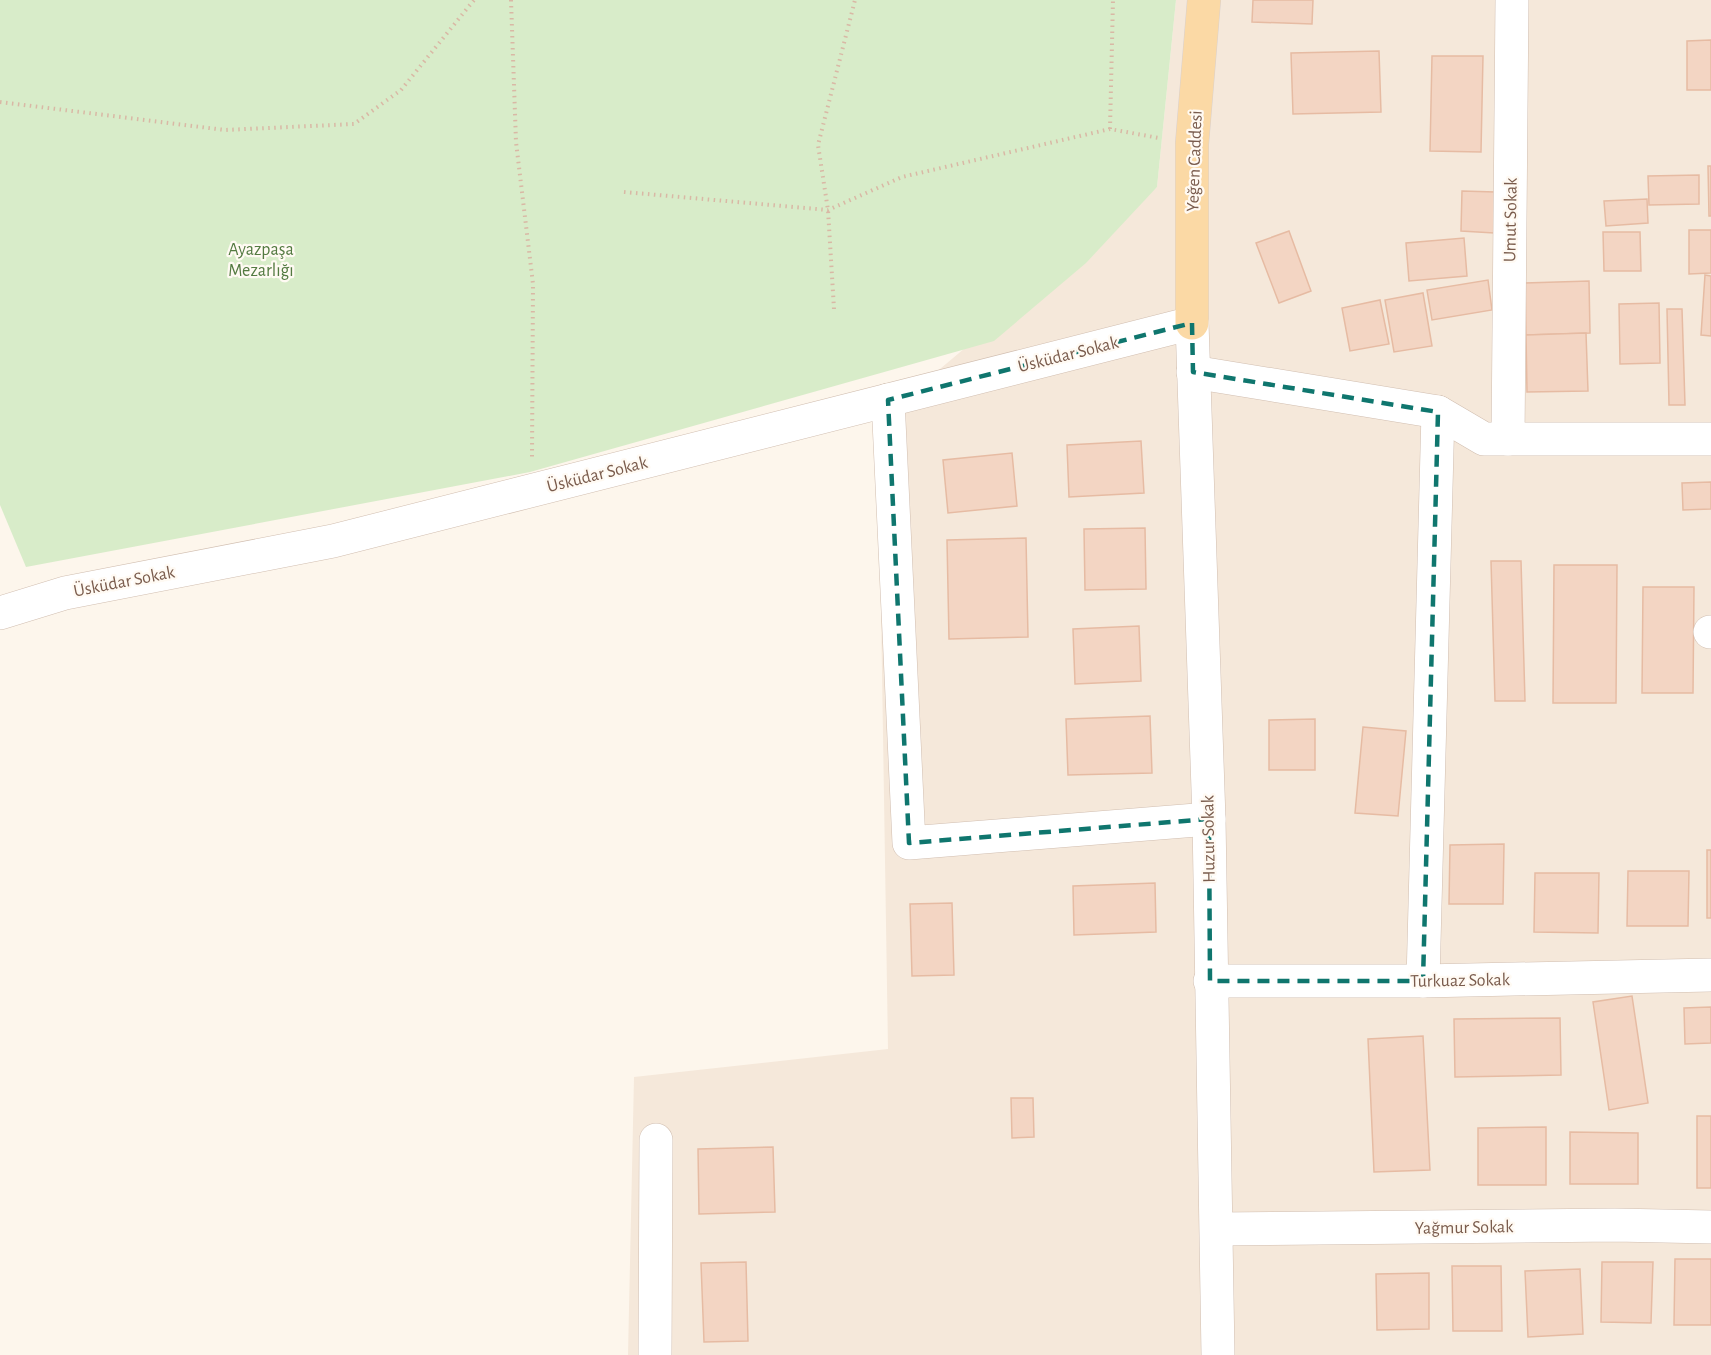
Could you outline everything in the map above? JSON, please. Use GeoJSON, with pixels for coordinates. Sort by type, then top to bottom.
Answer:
{"type":"FeatureCollection","features":[{"type":"Feature","properties":{"kind":"main road","name":"Yeğen Caddesi"},"geometry":{"type":"LineString","coordinates":[[1192,323],[1192,144],[1204,0]]}},
{"type":"Feature","properties":{"kind":"street","name":"Umut Sokak"},"geometry":{"type":"LineString","coordinates":[[1508,439],[1512,0]]}},
{"type":"Feature","properties":{"kind":"street","name":"Üsküdar Sokak"},"geometry":{"type":"LineString","coordinates":[[0,613],[65,592],[333,541],[1192,323]]}},
{"type":"Feature","properties":{"kind":"street","name":"Huzur Sokak"},"geometry":{"type":"LineString","coordinates":[[1192,323],[1209,819],[1210,981],[1218,1229],[1218,1355]]}},
{"type":"Feature","properties":{"kind":"street"},"geometry":{"type":"LineString","coordinates":[[1193,372],[1438,412],[1484,439],[1711,439]]}},
{"type":"Feature","properties":{"kind":"street"},"geometry":{"type":"LineString","coordinates":[[888,400],[909,843],[1209,819]]}},
{"type":"Feature","properties":{"kind":"street"},"geometry":{"type":"LineString","coordinates":[[1423,981],[1438,412]]}},
{"type":"Feature","properties":{"kind":"street","name":"Turkuaz Sokak"},"geometry":{"type":"LineString","coordinates":[[1210,981],[1423,981],[1711,975]]}},
{"type":"Feature","properties":{"kind":"street"},"geometry":{"type":"LineString","coordinates":[[655,1355],[656,1140]]}},
{"type":"Feature","properties":{"kind":"street","name":"Yağmur Sokak"},"geometry":{"type":"LineString","coordinates":[[1218,1229],[1615,1225],[1711,1227]]}},
{"type":"Feature","properties":{"kind":"path"},"geometry":{"type":"LineString","coordinates":[[0,102],[225,130],[354,124],[401,90],[474,0]]}},
{"type":"Feature","properties":{"kind":"path"},"geometry":{"type":"LineString","coordinates":[[511,0],[516,142],[533,284],[532,490]]}},
{"type":"Feature","properties":{"kind":"path"},"geometry":{"type":"LineString","coordinates":[[834,309],[828,210],[818,146],[855,0]]}},
{"type":"Feature","properties":{"kind":"path"},"geometry":{"type":"LineString","coordinates":[[1110,129],[1113,0]]}},
{"type":"Feature","properties":{"kind":"path"},"geometry":{"type":"LineString","coordinates":[[624,192],[828,210],[902,177],[1110,129],[1192,144]]}},
{"type":"Feature","properties":{"kind":"highlighted area"},"geometry":{"type":"Polygon","coordinates":[[[1192,323],[1193,372],[1438,412],[1423,981],[1210,981],[1209,819],[909,843],[888,400],[1192,323]]]}},
{"type":"Feature","properties":{"kind":"shaded area"},"geometry":{"type":"Polygon","coordinates":[[[1176,0],[1711,0],[1711,1355],[628,1355],[634,1077],[888,1049],[878,421],[1157,187],[1176,0]]]}},
{"type":"Feature","properties":{"kind":"green space","name":"Ayazpaşa Mezarlığı"},"geometry":{"type":"Polygon","coordinates":[[[0,0],[1176,0],[1157,187],[1086,263],[994,341],[530,472],[26,567],[0,505],[0,0]]]}},
{"type":"Feature","properties":{"kind":"building"},"geometry":{"type":"Polygon","coordinates":[[[1253,0],[1313,0],[1312,24],[1252,22],[1253,0]]]}},
{"type":"Feature","properties":{"kind":"building"},"geometry":{"type":"Polygon","coordinates":[[[1711,40],[1711,90],[1687,90],[1687,41],[1711,40]]]}},
{"type":"Feature","properties":{"kind":"building"},"geometry":{"type":"Polygon","coordinates":[[[1379,51],[1381,112],[1293,114],[1291,53],[1379,51]]]}},
{"type":"Feature","properties":{"kind":"building"},"geometry":{"type":"Polygon","coordinates":[[[1432,56],[1483,56],[1481,152],[1430,151],[1432,56]]]}},
{"type":"Feature","properties":{"kind":"building"},"geometry":{"type":"Polygon","coordinates":[[[1708,166],[1711,166],[1711,216],[1709,216],[1708,166]]]}},
{"type":"Feature","properties":{"kind":"building"},"geometry":{"type":"Polygon","coordinates":[[[1699,175],[1699,204],[1649,205],[1648,176],[1699,175]]]}},
{"type":"Feature","properties":{"kind":"building"},"geometry":{"type":"Polygon","coordinates":[[[1462,191],[1495,192],[1494,233],[1461,231],[1462,191]]]}},
{"type":"Feature","properties":{"kind":"building"},"geometry":{"type":"Polygon","coordinates":[[[1647,199],[1648,223],[1606,226],[1604,201],[1647,199]]]}},
{"type":"Feature","properties":{"kind":"building"},"geometry":{"type":"Polygon","coordinates":[[[1689,230],[1711,230],[1711,273],[1689,274],[1689,230]]]}},
{"type":"Feature","properties":{"kind":"building"},"geometry":{"type":"Polygon","coordinates":[[[1289,231],[1311,291],[1279,303],[1256,243],[1289,231]]]}},
{"type":"Feature","properties":{"kind":"building"},"geometry":{"type":"Polygon","coordinates":[[[1603,232],[1640,232],[1641,271],[1604,271],[1603,232]]]}},
{"type":"Feature","properties":{"kind":"building"},"geometry":{"type":"Polygon","coordinates":[[[1464,238],[1467,276],[1409,281],[1406,243],[1464,238]]]}},
{"type":"Feature","properties":{"kind":"building"},"geometry":{"type":"Polygon","coordinates":[[[1705,275],[1711,276],[1711,336],[1701,335],[1705,275]]]}},
{"type":"Feature","properties":{"kind":"building"},"geometry":{"type":"Polygon","coordinates":[[[1488,280],[1492,310],[1432,320],[1427,290],[1488,280]]]}},
{"type":"Feature","properties":{"kind":"building"},"geometry":{"type":"Polygon","coordinates":[[[1589,281],[1590,333],[1526,335],[1525,283],[1589,281]]]}},
{"type":"Feature","properties":{"kind":"building"},"geometry":{"type":"Polygon","coordinates":[[[1423,293],[1432,346],[1394,352],[1385,300],[1423,293]]]}},
{"type":"Feature","properties":{"kind":"building"},"geometry":{"type":"Polygon","coordinates":[[[1380,300],[1389,344],[1350,351],[1342,308],[1380,300]]]}},
{"type":"Feature","properties":{"kind":"building"},"geometry":{"type":"Polygon","coordinates":[[[1659,303],[1660,363],[1620,364],[1619,304],[1659,303]]]}},
{"type":"Feature","properties":{"kind":"building"},"geometry":{"type":"Polygon","coordinates":[[[1667,309],[1682,309],[1685,405],[1669,405],[1667,309]]]}},
{"type":"Feature","properties":{"kind":"building"},"geometry":{"type":"Polygon","coordinates":[[[1586,333],[1588,391],[1527,392],[1526,335],[1586,333]]]}},
{"type":"Feature","properties":{"kind":"building"},"geometry":{"type":"Polygon","coordinates":[[[1141,441],[1144,493],[1069,497],[1067,445],[1141,441]]]}},
{"type":"Feature","properties":{"kind":"building"},"geometry":{"type":"Polygon","coordinates":[[[1012,453],[1017,506],[948,513],[943,460],[1012,453]]]}},
{"type":"Feature","properties":{"kind":"building"},"geometry":{"type":"Polygon","coordinates":[[[1711,482],[1711,509],[1683,510],[1682,483],[1711,482]]]}},
{"type":"Feature","properties":{"kind":"building"},"geometry":{"type":"Polygon","coordinates":[[[1145,528],[1146,589],[1085,590],[1084,529],[1145,528]]]}},
{"type":"Feature","properties":{"kind":"building"},"geometry":{"type":"Polygon","coordinates":[[[1026,538],[1028,637],[949,639],[947,540],[1026,538]]]}},
{"type":"Feature","properties":{"kind":"building"},"geometry":{"type":"Polygon","coordinates":[[[1491,561],[1521,561],[1525,701],[1495,701],[1491,561]]]}},
{"type":"Feature","properties":{"kind":"building"},"geometry":{"type":"Polygon","coordinates":[[[1554,565],[1617,565],[1616,703],[1553,703],[1554,565]]]}},
{"type":"Feature","properties":{"kind":"building"},"geometry":{"type":"Polygon","coordinates":[[[1643,587],[1694,587],[1693,693],[1642,693],[1643,587]]]}},
{"type":"Feature","properties":{"kind":"building"},"geometry":{"type":"Polygon","coordinates":[[[1139,626],[1141,681],[1075,684],[1073,629],[1139,626]]]}},
{"type":"Feature","properties":{"kind":"building"},"geometry":{"type":"Polygon","coordinates":[[[1150,716],[1152,773],[1068,775],[1066,719],[1150,716]]]}},
{"type":"Feature","properties":{"kind":"building"},"geometry":{"type":"Polygon","coordinates":[[[1315,719],[1315,770],[1269,770],[1269,720],[1315,719]]]}},
{"type":"Feature","properties":{"kind":"building"},"geometry":{"type":"Polygon","coordinates":[[[1363,727],[1406,731],[1398,816],[1355,813],[1363,727]]]}},
{"type":"Feature","properties":{"kind":"building"},"geometry":{"type":"Polygon","coordinates":[[[1504,844],[1503,904],[1449,904],[1450,845],[1504,844]]]}},
{"type":"Feature","properties":{"kind":"building"},"geometry":{"type":"Polygon","coordinates":[[[1707,850],[1711,850],[1711,918],[1707,918],[1707,850]]]}},
{"type":"Feature","properties":{"kind":"building"},"geometry":{"type":"Polygon","coordinates":[[[1628,871],[1689,871],[1688,926],[1627,926],[1628,871]]]}},
{"type":"Feature","properties":{"kind":"building"},"geometry":{"type":"Polygon","coordinates":[[[1535,873],[1599,873],[1598,933],[1534,932],[1535,873]]]}},
{"type":"Feature","properties":{"kind":"building"},"geometry":{"type":"Polygon","coordinates":[[[1155,883],[1156,932],[1074,935],[1073,886],[1155,883]]]}},
{"type":"Feature","properties":{"kind":"building"},"geometry":{"type":"Polygon","coordinates":[[[952,903],[954,975],[912,976],[910,904],[952,903]]]}},
{"type":"Feature","properties":{"kind":"building"},"geometry":{"type":"Polygon","coordinates":[[[1632,996],[1648,1103],[1609,1110],[1593,1002],[1632,996]]]}},
{"type":"Feature","properties":{"kind":"building"},"geometry":{"type":"Polygon","coordinates":[[[1711,1007],[1711,1043],[1685,1044],[1684,1008],[1711,1007]]]}},
{"type":"Feature","properties":{"kind":"building"},"geometry":{"type":"Polygon","coordinates":[[[1560,1018],[1561,1075],[1455,1077],[1454,1019],[1560,1018]]]}},
{"type":"Feature","properties":{"kind":"building"},"geometry":{"type":"Polygon","coordinates":[[[1423,1036],[1430,1170],[1374,1172],[1368,1039],[1423,1036]]]}},
{"type":"Feature","properties":{"kind":"building"},"geometry":{"type":"Polygon","coordinates":[[[1011,1098],[1033,1098],[1034,1137],[1012,1138],[1011,1098]]]}},
{"type":"Feature","properties":{"kind":"building"},"geometry":{"type":"Polygon","coordinates":[[[1697,1116],[1711,1116],[1711,1188],[1697,1188],[1697,1116]]]}},
{"type":"Feature","properties":{"kind":"building"},"geometry":{"type":"Polygon","coordinates":[[[1546,1127],[1546,1185],[1478,1185],[1478,1128],[1546,1127]]]}},
{"type":"Feature","properties":{"kind":"building"},"geometry":{"type":"Polygon","coordinates":[[[1570,1132],[1638,1133],[1638,1184],[1570,1184],[1570,1132]]]}},
{"type":"Feature","properties":{"kind":"building"},"geometry":{"type":"Polygon","coordinates":[[[773,1147],[775,1212],[699,1214],[698,1149],[773,1147]]]}},
{"type":"Feature","properties":{"kind":"building"},"geometry":{"type":"Polygon","coordinates":[[[1675,1259],[1711,1259],[1711,1325],[1674,1325],[1675,1259]]]}},
{"type":"Feature","properties":{"kind":"building"},"geometry":{"type":"Polygon","coordinates":[[[746,1262],[748,1341],[704,1342],[701,1263],[746,1262]]]}},
{"type":"Feature","properties":{"kind":"building"},"geometry":{"type":"Polygon","coordinates":[[[1602,1262],[1653,1262],[1651,1323],[1601,1322],[1602,1262]]]}},
{"type":"Feature","properties":{"kind":"building"},"geometry":{"type":"Polygon","coordinates":[[[1452,1266],[1501,1266],[1502,1331],[1453,1331],[1452,1266]]]}},
{"type":"Feature","properties":{"kind":"building"},"geometry":{"type":"Polygon","coordinates":[[[1580,1269],[1583,1334],[1528,1337],[1525,1271],[1580,1269]]]}},
{"type":"Feature","properties":{"kind":"building"},"geometry":{"type":"Polygon","coordinates":[[[1429,1273],[1429,1329],[1377,1330],[1376,1274],[1429,1273]]]}}]}
